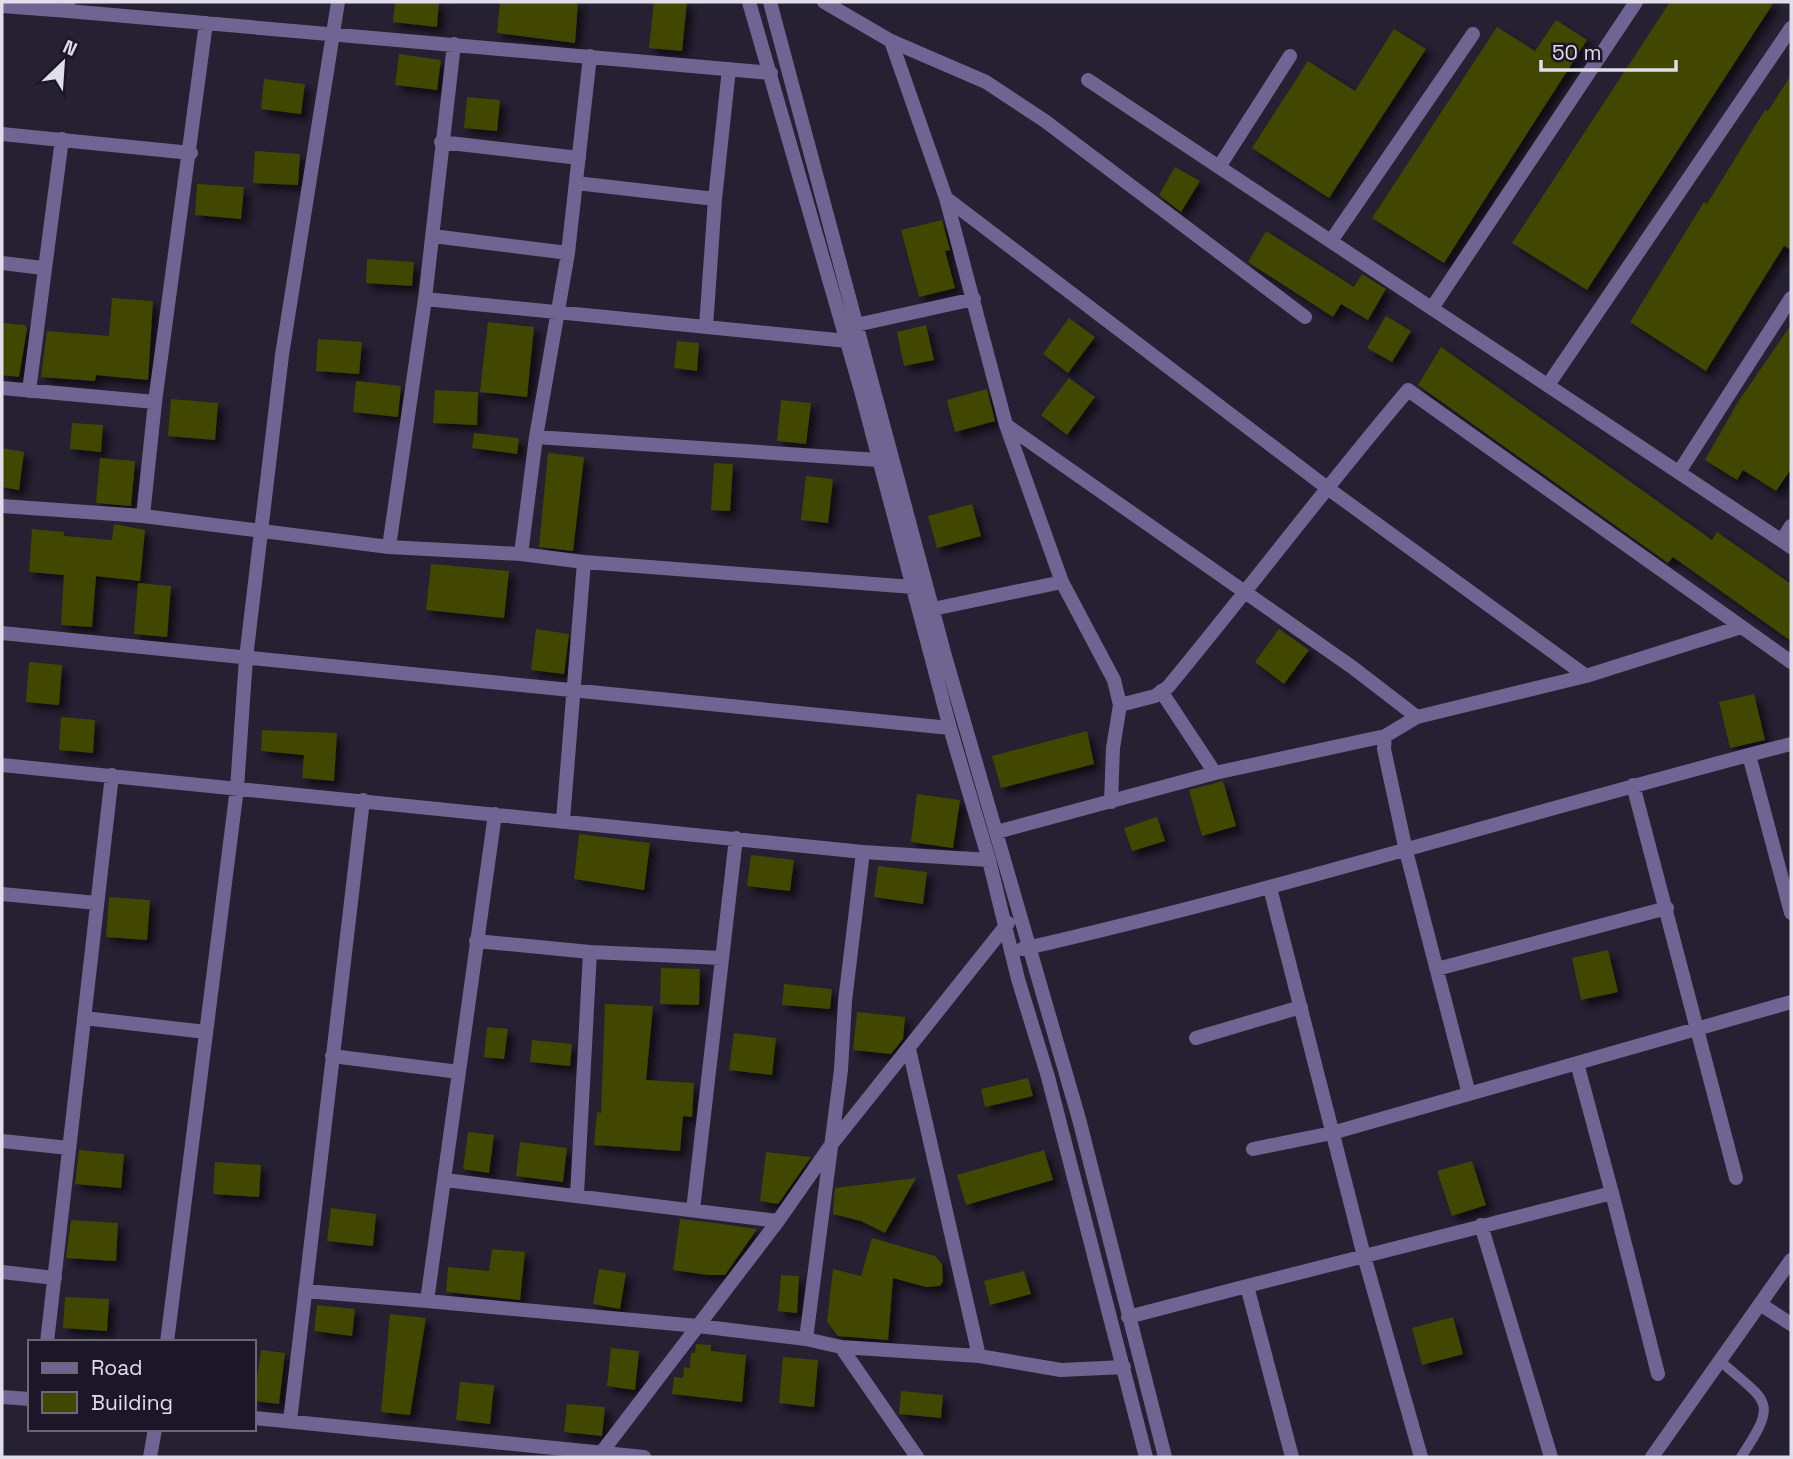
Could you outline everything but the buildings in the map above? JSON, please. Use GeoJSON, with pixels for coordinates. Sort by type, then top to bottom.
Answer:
{"type":"FeatureCollection","features":[{"type":"Feature","properties":{"kind":"street"},"geometry":{"type":"LineString","coordinates":[[167,1340],[237,788],[246,658],[282,355],[338,2]]}},
{"type":"Feature","properties":{"kind":"street"},"geometry":{"type":"LineString","coordinates":[[749,2],[847,341],[950,728],[989,860],[1146,1457]]}},
{"type":"Feature","properties":{"kind":"street"},"geometry":{"type":"LineString","coordinates":[[769,2],[933,609],[1079,1119],[1165,1457]]}},
{"type":"Feature","properties":{"kind":"street"},"geometry":{"type":"LineString","coordinates":[[824,2],[891,41],[986,82],[1045,121],[1306,317]]}},
{"type":"Feature","properties":{"kind":"street"},"geometry":{"type":"LineString","coordinates":[[1432,308],[1636,2]]}},
{"type":"Feature","properties":{"kind":"street"},"geometry":{"type":"LineString","coordinates":[[2,6],[68,7],[206,23],[771,73]]}},
{"type":"Feature","properties":{"kind":"street"},"geometry":{"type":"LineString","coordinates":[[143,516],[155,402],[191,153],[206,23]]}},
{"type":"Feature","properties":{"kind":"street"},"geometry":{"type":"LineString","coordinates":[[1548,385],[1791,28]]}},
{"type":"Feature","properties":{"kind":"street"},"geometry":{"type":"LineString","coordinates":[[1331,241],[1473,34]]}},
{"type":"Feature","properties":{"kind":"street"},"geometry":{"type":"LineString","coordinates":[[891,41],[946,198],[1006,425],[1062,582],[1114,680],[1120,705],[1113,748],[1111,802]]}},
{"type":"Feature","properties":{"kind":"street"},"geometry":{"type":"LineString","coordinates":[[389,547],[425,299],[454,44]]}},
{"type":"Feature","properties":{"kind":"street"},"geometry":{"type":"LineString","coordinates":[[521,554],[536,437],[568,253],[590,56]]}},
{"type":"Feature","properties":{"kind":"street"},"geometry":{"type":"LineString","coordinates":[[1219,167],[1290,56]]}},
{"type":"Feature","properties":{"kind":"street"},"geometry":{"type":"LineString","coordinates":[[706,327],[715,199],[729,69]]}},
{"type":"Feature","properties":{"kind":"street"},"geometry":{"type":"LineString","coordinates":[[1088,80],[1787,543],[1791,527]]}},
{"type":"Feature","properties":{"kind":"street"},"geometry":{"type":"LineString","coordinates":[[2,134],[191,153]]}},
{"type":"Feature","properties":{"kind":"street"},"geometry":{"type":"LineString","coordinates":[[29,391],[62,139]]}},
{"type":"Feature","properties":{"kind":"street"},"geometry":{"type":"LineString","coordinates":[[441,142],[579,158]]}},
{"type":"Feature","properties":{"kind":"street"},"geometry":{"type":"LineString","coordinates":[[576,183],[715,199]]}},
{"type":"Feature","properties":{"kind":"street"},"geometry":{"type":"LineString","coordinates":[[946,198],[1326,487],[1586,676]]}},
{"type":"Feature","properties":{"kind":"street"},"geometry":{"type":"LineString","coordinates":[[433,236],[568,253]]}},
{"type":"Feature","properties":{"kind":"street"},"geometry":{"type":"LineString","coordinates":[[2,263],[43,268]]}},
{"type":"Feature","properties":{"kind":"street"},"geometry":{"type":"LineString","coordinates":[[1679,472],[1791,298]]}},
{"type":"Feature","properties":{"kind":"street"},"geometry":{"type":"LineString","coordinates":[[425,299],[847,341]]}},
{"type":"Feature","properties":{"kind":"street"},"geometry":{"type":"LineString","coordinates":[[856,325],[974,299]]}},
{"type":"Feature","properties":{"kind":"street"},"geometry":{"type":"LineString","coordinates":[[2,388],[155,402]]}},
{"type":"Feature","properties":{"kind":"street"},"geometry":{"type":"LineString","coordinates":[[1120,705],[1155,696],[1161,691],[1246,593],[1326,487],[1408,390],[1791,662]]}},
{"type":"Feature","properties":{"kind":"street"},"geometry":{"type":"LineString","coordinates":[[1006,425],[1417,717]]}},
{"type":"Feature","properties":{"kind":"street"},"geometry":{"type":"LineString","coordinates":[[536,437],[878,460]]}},
{"type":"Feature","properties":{"kind":"street"},"geometry":{"type":"LineString","coordinates":[[2,506],[143,516],[389,547],[521,554],[584,562],[913,587]]}},
{"type":"Feature","properties":{"kind":"street"},"geometry":{"type":"LineString","coordinates":[[563,821],[584,562]]}},
{"type":"Feature","properties":{"kind":"street"},"geometry":{"type":"LineString","coordinates":[[933,609],[1062,582]]}},
{"type":"Feature","properties":{"kind":"street"},"geometry":{"type":"LineString","coordinates":[[997,832],[1215,773],[1385,736],[1417,717],[1586,676],[1741,627]]}},
{"type":"Feature","properties":{"kind":"street"},"geometry":{"type":"LineString","coordinates":[[2,633],[950,728]]}},
{"type":"Feature","properties":{"kind":"street"},"geometry":{"type":"LineString","coordinates":[[1161,691],[1215,773]]}},
{"type":"Feature","properties":{"kind":"street"},"geometry":{"type":"LineString","coordinates":[[1385,736],[1384,749],[1406,851],[1469,1094]]}},
{"type":"Feature","properties":{"kind":"street"},"geometry":{"type":"LineString","coordinates":[[1012,952],[1270,888],[1633,785],[1791,744]]}},
{"type":"Feature","properties":{"kind":"street"},"geometry":{"type":"LineString","coordinates":[[1749,755],[1791,912]]}},
{"type":"Feature","properties":{"kind":"street"},"geometry":{"type":"LineString","coordinates":[[2,765],[863,852],[989,860]]}},
{"type":"Feature","properties":{"kind":"street"},"geometry":{"type":"LineString","coordinates":[[47,1340],[112,775]]}},
{"type":"Feature","properties":{"kind":"street"},"geometry":{"type":"LineString","coordinates":[[1633,785],[1736,1178]]}},
{"type":"Feature","properties":{"kind":"street"},"geometry":{"type":"LineString","coordinates":[[290,1421],[363,800]]}},
{"type":"Feature","properties":{"kind":"street"},"geometry":{"type":"LineString","coordinates":[[427,1301],[495,814]]}},
{"type":"Feature","properties":{"kind":"street"},"geometry":{"type":"LineString","coordinates":[[693,1210],[736,838]]}},
{"type":"Feature","properties":{"kind":"street"},"geometry":{"type":"LineString","coordinates":[[806,1339],[831,1145],[863,852]]}},
{"type":"Feature","properties":{"kind":"street"},"geometry":{"type":"LineString","coordinates":[[1270,888],[1364,1256],[1421,1457]]}},
{"type":"Feature","properties":{"kind":"street"},"geometry":{"type":"LineString","coordinates":[[2,894],[97,903]]}},
{"type":"Feature","properties":{"kind":"street"},"geometry":{"type":"LineString","coordinates":[[1437,969],[1667,908]]}},
{"type":"Feature","properties":{"kind":"street"},"geometry":{"type":"LineString","coordinates":[[600,1455],[778,1220],[831,1145],[909,1049],[1004,924],[1021,919]]}},
{"type":"Feature","properties":{"kind":"street"},"geometry":{"type":"LineString","coordinates":[[476,941],[590,952],[722,958]]}},
{"type":"Feature","properties":{"kind":"street"},"geometry":{"type":"LineString","coordinates":[[577,1195],[590,952]]}},
{"type":"Feature","properties":{"kind":"street"},"geometry":{"type":"LineString","coordinates":[[1252,1149],[1332,1133],[1791,1002]]}},
{"type":"Feature","properties":{"kind":"street"},"geometry":{"type":"LineString","coordinates":[[1196,1038],[1301,1007]]}},
{"type":"Feature","properties":{"kind":"street"},"geometry":{"type":"LineString","coordinates":[[84,1018],[206,1032]]}},
{"type":"Feature","properties":{"kind":"street"},"geometry":{"type":"LineString","coordinates":[[909,1049],[979,1356]]}},
{"type":"Feature","properties":{"kind":"street"},"geometry":{"type":"LineString","coordinates":[[332,1056],[459,1072]]}},
{"type":"Feature","properties":{"kind":"street"},"geometry":{"type":"LineString","coordinates":[[1577,1063],[1658,1374]]}},
{"type":"Feature","properties":{"kind":"street"},"geometry":{"type":"LineString","coordinates":[[2,1142],[69,1148]]}},
{"type":"Feature","properties":{"kind":"street"},"geometry":{"type":"LineString","coordinates":[[445,1180],[778,1220]]}},
{"type":"Feature","properties":{"kind":"street"},"geometry":{"type":"LineString","coordinates":[[1128,1317],[1612,1193]]}},
{"type":"Feature","properties":{"kind":"street"},"geometry":{"type":"LineString","coordinates":[[1480,1225],[1550,1457]]}},
{"type":"Feature","properties":{"kind":"street"},"geometry":{"type":"LineString","coordinates":[[1652,1457],[1791,1260]]}},
{"type":"Feature","properties":{"kind":"street"},"geometry":{"type":"LineString","coordinates":[[2,1272],[55,1278]]}},
{"type":"Feature","properties":{"kind":"street"},"geometry":{"type":"LineString","coordinates":[[1247,1286],[1292,1457]]}},
{"type":"Feature","properties":{"kind":"street"},"geometry":{"type":"LineString","coordinates":[[305,1291],[698,1326],[841,1346],[979,1356],[1061,1370],[1124,1367]]}},
{"type":"Feature","properties":{"kind":"street"},"geometry":{"type":"LineString","coordinates":[[1760,1304],[1791,1324]]}},
{"type":"Feature","properties":{"kind":"street"},"geometry":{"type":"LineString","coordinates":[[841,1346],[917,1457]]}},
{"type":"Feature","properties":{"kind":"street"},"geometry":{"type":"LineString","coordinates":[[2,1397],[28,1399]]}},
{"type":"Feature","properties":{"kind":"street"},"geometry":{"type":"LineString","coordinates":[[256,1418],[600,1455],[644,1457]]}},
{"type":"Feature","properties":{"kind":"street"},"geometry":{"type":"LineString","coordinates":[[150,1457],[155,1431]]}},
{"type":"Feature","properties":{"kind":"lane"},"geometry":{"type":"LineString","coordinates":[[1720,1361],[1760,1397],[1765,1411],[1762,1424],[1741,1457]]}}]}
